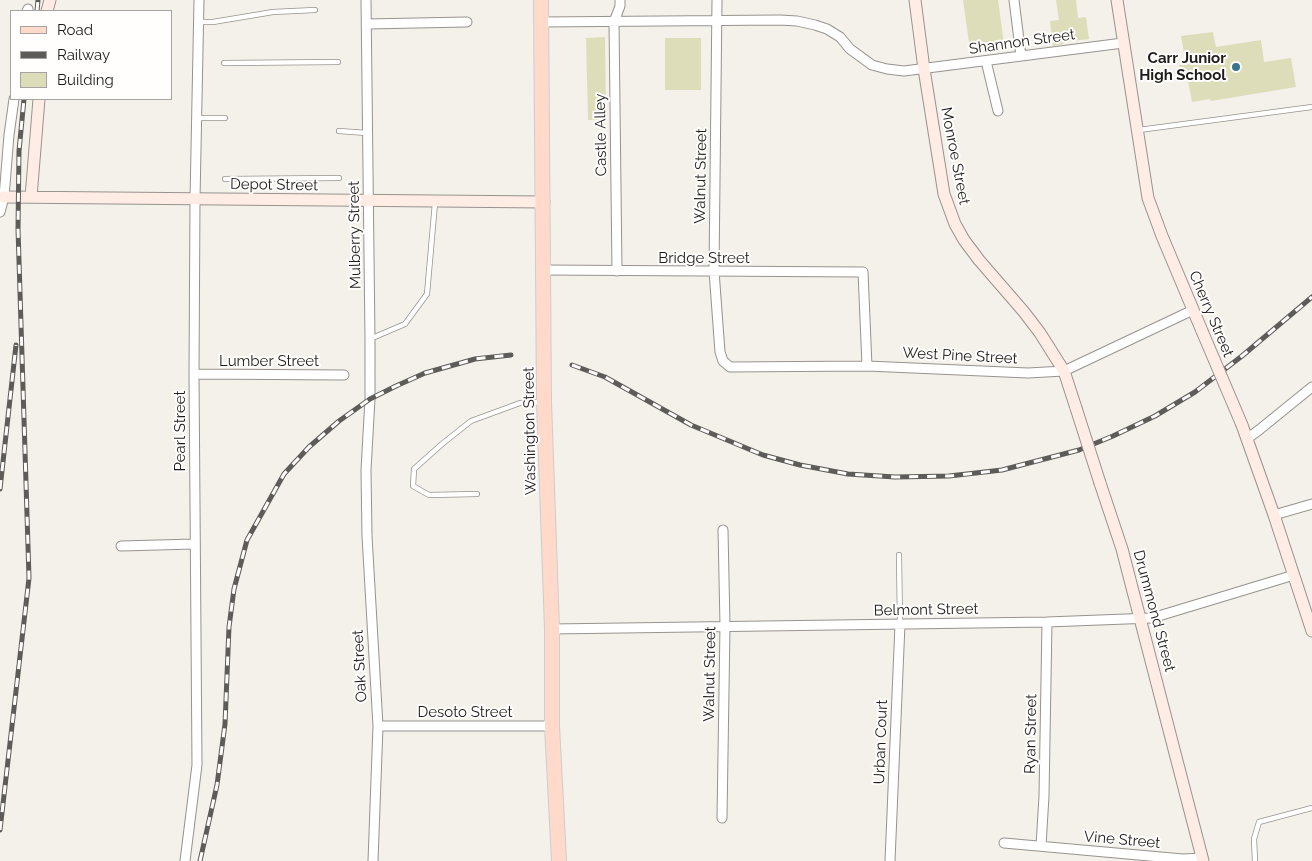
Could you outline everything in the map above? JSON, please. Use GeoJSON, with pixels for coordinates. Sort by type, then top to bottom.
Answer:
{"type":"FeatureCollection","features":[{"type":"Feature","properties":{"kind":"main road","name":"Washington Street"},"geometry":{"type":"LineString","coordinates":[[541,0],[544,402],[552,629],[552,726],[559,861]]}},
{"type":"Feature","properties":{"kind":"street","name":"Pearl Street"},"geometry":{"type":"LineString","coordinates":[[185,861],[197,765],[194,374],[199,0]]}},
{"type":"Feature","properties":{"kind":"street","name":"Mulberry Street"},"geometry":{"type":"LineString","coordinates":[[366,0],[370,339],[370,399],[366,470]]}},
{"type":"Feature","properties":{"kind":"street","name":"Castle Alley"},"geometry":{"type":"LineString","coordinates":[[617,271],[614,22],[620,6],[620,0]]}},
{"type":"Feature","properties":{"kind":"street","name":"Walnut Street"},"geometry":{"type":"LineString","coordinates":[[717,0],[714,271],[720,352]]}},
{"type":"Feature","properties":{"kind":"street","name":"Monroe Street"},"geometry":{"type":"LineString","coordinates":[[915,0],[944,194],[954,224],[979,260],[1040,333],[1064,371]]}},
{"type":"Feature","properties":{"kind":"street"},"geometry":{"type":"LineString","coordinates":[[1014,0],[1021,56]]}},
{"type":"Feature","properties":{"kind":"street","name":"Cherry Street"},"geometry":{"type":"LineString","coordinates":[[1116,0],[1148,198],[1162,236],[1248,438],[1312,631]]}},
{"type":"Feature","properties":{"kind":"street","name":"Shannon Street"},"geometry":{"type":"LineString","coordinates":[[542,22],[797,21],[827,29],[840,37],[850,49],[872,65],[887,69],[904,70],[1123,43]]}},
{"type":"Feature","properties":{"kind":"street"},"geometry":{"type":"LineString","coordinates":[[367,24],[467,22]]}},
{"type":"Feature","properties":{"kind":"street"},"geometry":{"type":"LineString","coordinates":[[986,61],[998,111]]}},
{"type":"Feature","properties":{"kind":"street"},"geometry":{"type":"LineString","coordinates":[[0,212],[4,197],[14,100]]}},
{"type":"Feature","properties":{"kind":"street"},"geometry":{"type":"LineString","coordinates":[[31,198],[39,100]]}},
{"type":"Feature","properties":{"kind":"street","name":"Depot Street"},"geometry":{"type":"LineString","coordinates":[[4,197],[544,202]]}},
{"type":"Feature","properties":{"kind":"street","name":"Bridge Street"},"geometry":{"type":"LineString","coordinates":[[544,270],[863,272],[867,366]]}},
{"type":"Feature","properties":{"kind":"street","name":"West Pine Street"},"geometry":{"type":"LineString","coordinates":[[720,352],[723,361],[730,368],[867,366],[1028,374],[1064,371],[1193,310]]}},
{"type":"Feature","properties":{"kind":"street","name":"Drummond Street"},"geometry":{"type":"LineString","coordinates":[[1064,371],[1122,549],[1202,859]]}},
{"type":"Feature","properties":{"kind":"street","name":"Lumber Street"},"geometry":{"type":"LineString","coordinates":[[194,374],[344,375]]}},
{"type":"Feature","properties":{"kind":"street"},"geometry":{"type":"LineString","coordinates":[[1248,438],[1312,387]]}},
{"type":"Feature","properties":{"kind":"street","name":"Oak Street"},"geometry":{"type":"LineString","coordinates":[[366,470],[367,536],[378,726],[374,861]]}},
{"type":"Feature","properties":{"kind":"street"},"geometry":{"type":"LineString","coordinates":[[1274,515],[1312,504]]}},
{"type":"Feature","properties":{"kind":"street","name":"Walnut Street"},"geometry":{"type":"LineString","coordinates":[[722,818],[725,626],[723,530]]}},
{"type":"Feature","properties":{"kind":"street"},"geometry":{"type":"LineString","coordinates":[[121,546],[194,544]]}},
{"type":"Feature","properties":{"kind":"street","name":"Belmont Street"},"geometry":{"type":"LineString","coordinates":[[552,629],[1047,622],[1152,618],[1294,575]]}},
{"type":"Feature","properties":{"kind":"street","name":"Ryan Street"},"geometry":{"type":"LineString","coordinates":[[1041,846],[1044,796],[1047,622]]}},
{"type":"Feature","properties":{"kind":"street","name":"Urban Court"},"geometry":{"type":"LineString","coordinates":[[890,861],[900,624]]}},
{"type":"Feature","properties":{"kind":"street","name":"Desoto Street"},"geometry":{"type":"LineString","coordinates":[[378,726],[552,726]]}},
{"type":"Feature","properties":{"kind":"street","name":"Vine Street"},"geometry":{"type":"LineString","coordinates":[[1004,843],[1183,859],[1202,859]]}},
{"type":"Feature","properties":{"kind":"lane"},"geometry":{"type":"LineString","coordinates":[[199,22],[213,22],[273,12],[315,10]]}},
{"type":"Feature","properties":{"kind":"lane"},"geometry":{"type":"LineString","coordinates":[[224,63],[338,62]]}},
{"type":"Feature","properties":{"kind":"lane"},"geometry":{"type":"LineString","coordinates":[[1137,130],[1312,107]]}},
{"type":"Feature","properties":{"kind":"lane"},"geometry":{"type":"LineString","coordinates":[[196,118],[225,118]]}},
{"type":"Feature","properties":{"kind":"lane"},"geometry":{"type":"LineString","coordinates":[[339,131],[368,133]]}},
{"type":"Feature","properties":{"kind":"lane"},"geometry":{"type":"LineString","coordinates":[[225,179],[339,178]]}},
{"type":"Feature","properties":{"kind":"lane"},"geometry":{"type":"LineString","coordinates":[[370,339],[405,324],[427,294],[435,201]]}},
{"type":"Feature","properties":{"kind":"lane"},"geometry":{"type":"LineString","coordinates":[[477,494],[429,496],[414,486],[414,469],[471,421],[520,403],[544,402]]}},
{"type":"Feature","properties":{"kind":"lane"},"geometry":{"type":"LineString","coordinates":[[899,555],[900,624]]}},
{"type":"Feature","properties":{"kind":"lane"},"geometry":{"type":"LineString","coordinates":[[1255,861],[1254,839],[1259,822],[1312,808]]}},
{"type":"Feature","properties":{"kind":"building"},"geometry":{"type":"Polygon","coordinates":[[[963,0],[998,0],[1004,44],[970,49],[963,0]]]}},
{"type":"Feature","properties":{"kind":"building"},"geometry":{"type":"Polygon","coordinates":[[[1056,0],[1076,0],[1078,18],[1086,17],[1089,39],[1063,42],[1063,44],[1053,46],[1050,21],[1059,20],[1056,0]]]}},
{"type":"Feature","properties":{"kind":"building","name":"Carr Junior High School"},"geometry":{"type":"Polygon","coordinates":[[[1213,32],[1216,47],[1261,40],[1264,62],[1291,58],[1296,87],[1211,101],[1210,99],[1192,102],[1187,76],[1181,77],[1179,65],[1186,64],[1181,36],[1213,32]]]}},
{"type":"Feature","properties":{"kind":"building"},"geometry":{"type":"Polygon","coordinates":[[[605,37],[606,120],[588,120],[586,38],[605,37]]]}},
{"type":"Feature","properties":{"kind":"building"},"geometry":{"type":"Polygon","coordinates":[[[665,38],[701,38],[701,90],[665,90],[665,38]]]}},
{"type":"Feature","properties":{"kind":"railway"},"geometry":{"type":"LineString","coordinates":[[37,10],[38,0]]}},
{"type":"Feature","properties":{"kind":"railway"},"geometry":{"type":"LineString","coordinates":[[0,830],[29,578],[18,229],[19,151],[24,100]]}},
{"type":"Feature","properties":{"kind":"railway"},"geometry":{"type":"LineString","coordinates":[[572,365],[605,377],[691,425],[763,455],[800,465],[848,474],[895,477],[949,476],[1002,470],[1079,450],[1155,416],[1195,392],[1242,356],[1312,297]]}},
{"type":"Feature","properties":{"kind":"railway"},"geometry":{"type":"LineString","coordinates":[[0,489],[16,345]]}},
{"type":"Feature","properties":{"kind":"railway"},"geometry":{"type":"LineString","coordinates":[[200,861],[217,785],[225,724],[229,627],[234,589],[247,540],[284,474],[309,447],[339,421],[370,399],[425,373],[475,359],[511,355]]}},
{"type":"Feature","properties":{"kind":"place","name":"Carr Junior High School"},"geometry":{"type":"Point","coordinates":[1236,67]}}]}
